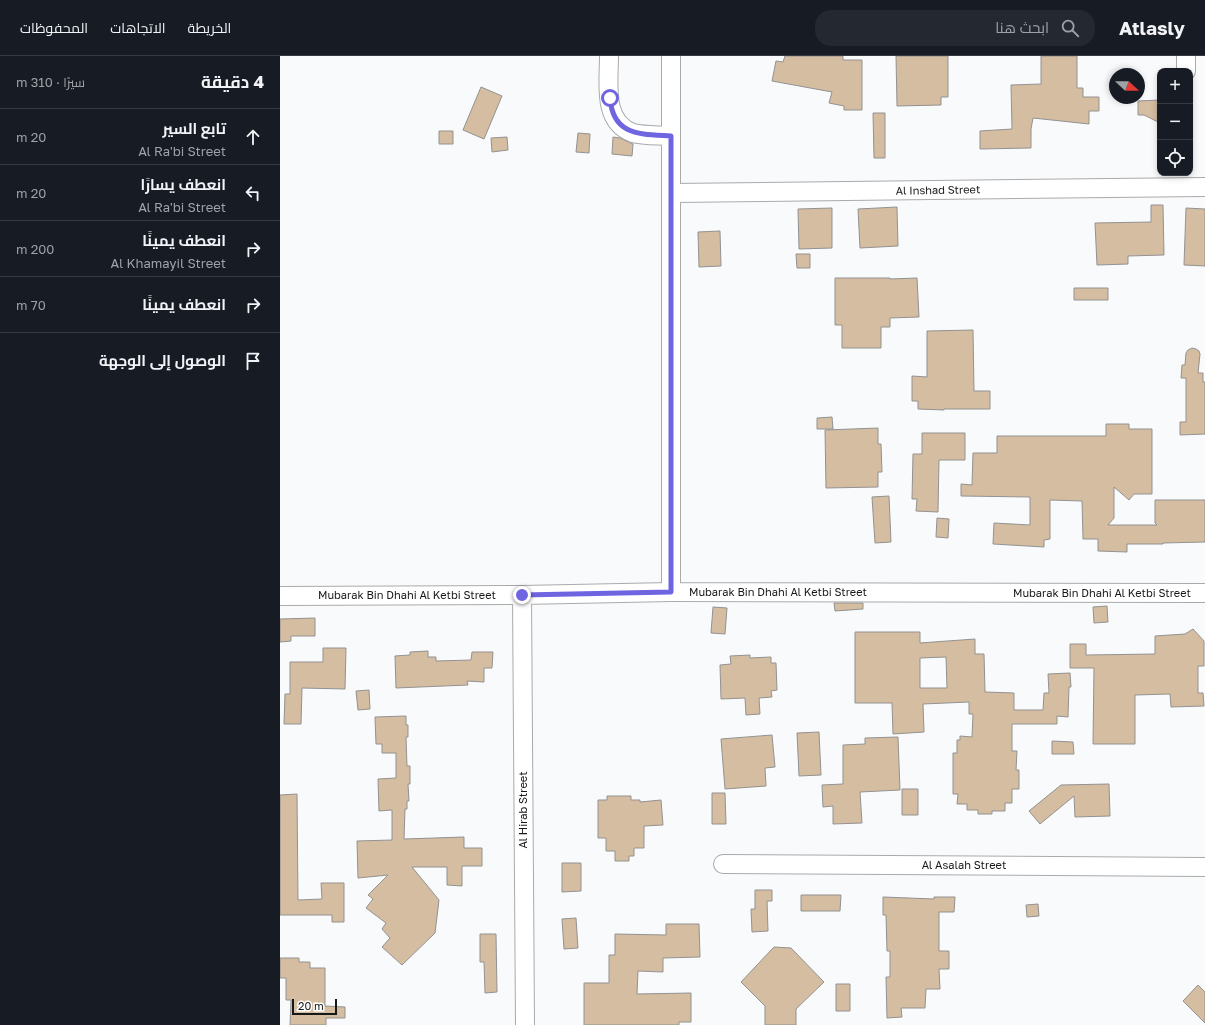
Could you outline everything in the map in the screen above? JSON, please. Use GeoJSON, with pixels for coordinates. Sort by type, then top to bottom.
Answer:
{"type":"FeatureCollection","features":[{"type":"Feature","properties":{"kind":"street"},"geometry":{"type":"LineString","coordinates":[[609,56],[611,110],[616,120],[624,129],[635,133],[671,136]]}},
{"type":"Feature","properties":{"kind":"street"},"geometry":{"type":"LineString","coordinates":[[671,56],[671,592]]}},
{"type":"Feature","properties":{"kind":"street"},"geometry":{"type":"LineString","coordinates":[[1186,56],[1186,68]]}},
{"type":"Feature","properties":{"kind":"street","name":"Al Inshad Street"},"geometry":{"type":"LineString","coordinates":[[671,193],[1187,180],[1205,187]]}},
{"type":"Feature","properties":{"kind":"street","name":"Mubarak Bin Dhahi Al Ketbi Street"},"geometry":{"type":"LineString","coordinates":[[280,596],[522,595],[671,592],[1205,593]]}},
{"type":"Feature","properties":{"kind":"street","name":"Al Hirab Street"},"geometry":{"type":"LineString","coordinates":[[522,595],[525,1025]]}},
{"type":"Feature","properties":{"kind":"street","name":"Al Asalah Street"},"geometry":{"type":"LineString","coordinates":[[723,864],[1205,867]]}},
{"type":"Feature","properties":{"kind":"building"},"geometry":{"type":"Polygon","coordinates":[[[785,56],[843,56],[843,60],[862,60],[862,110],[844,110],[844,106],[829,103],[832,92],[772,81],[776,61],[783,62],[785,56]]]}},
{"type":"Feature","properties":{"kind":"building"},"geometry":{"type":"Polygon","coordinates":[[[896,56],[948,56],[948,97],[941,97],[941,105],[897,106],[896,56]]]}},
{"type":"Feature","properties":{"kind":"building"},"geometry":{"type":"Polygon","coordinates":[[[1041,56],[1077,56],[1077,88],[1083,88],[1083,97],[1099,97],[1099,111],[1089,111],[1089,124],[1033,118],[1031,129],[1031,148],[980,149],[980,131],[1012,129],[1011,85],[1041,84],[1041,56]]]}},
{"type":"Feature","properties":{"kind":"building"},"geometry":{"type":"Polygon","coordinates":[[[481,87],[502,96],[484,139],[463,130],[481,87]]]}},
{"type":"Feature","properties":{"kind":"building"},"geometry":{"type":"Polygon","coordinates":[[[1157,100],[1157,122],[1144,115],[1138,115],[1138,104],[1145,104],[1145,101],[1157,100]]]}},
{"type":"Feature","properties":{"kind":"building"},"geometry":{"type":"Polygon","coordinates":[[[873,113],[885,113],[885,158],[874,158],[873,113]]]}},
{"type":"Feature","properties":{"kind":"building"},"geometry":{"type":"Polygon","coordinates":[[[439,131],[453,131],[453,144],[439,144],[439,131]]]}},
{"type":"Feature","properties":{"kind":"building"},"geometry":{"type":"Polygon","coordinates":[[[578,133],[590,134],[589,153],[576,152],[578,133]]]}},
{"type":"Feature","properties":{"kind":"building"},"geometry":{"type":"Polygon","coordinates":[[[507,137],[508,150],[492,152],[491,138],[507,137]]]}},
{"type":"Feature","properties":{"kind":"building"},"geometry":{"type":"Polygon","coordinates":[[[613,137],[620,138],[633,144],[632,156],[612,154],[613,137]]]}},
{"type":"Feature","properties":{"kind":"building"},"geometry":{"type":"Polygon","coordinates":[[[1151,205],[1163,205],[1164,255],[1128,256],[1128,264],[1097,265],[1095,223],[1151,222],[1151,205]]]}},
{"type":"Feature","properties":{"kind":"building"},"geometry":{"type":"Polygon","coordinates":[[[897,207],[898,246],[860,248],[858,209],[897,207]]]}},
{"type":"Feature","properties":{"kind":"building"},"geometry":{"type":"Polygon","coordinates":[[[832,208],[832,248],[799,249],[798,209],[832,208]]]}},
{"type":"Feature","properties":{"kind":"building"},"geometry":{"type":"Polygon","coordinates":[[[1186,208],[1205,209],[1205,266],[1184,265],[1186,208]]]}},
{"type":"Feature","properties":{"kind":"building"},"geometry":{"type":"Polygon","coordinates":[[[720,231],[721,266],[699,267],[698,232],[720,231]]]}},
{"type":"Feature","properties":{"kind":"building"},"geometry":{"type":"Polygon","coordinates":[[[796,254],[810,254],[810,268],[797,268],[796,254]]]}},
{"type":"Feature","properties":{"kind":"building"},"geometry":{"type":"Polygon","coordinates":[[[835,278],[917,278],[919,317],[890,318],[890,327],[881,327],[881,348],[842,348],[842,325],[835,325],[835,278]]]}},
{"type":"Feature","properties":{"kind":"building"},"geometry":{"type":"Polygon","coordinates":[[[1074,288],[1108,288],[1108,300],[1074,300],[1074,288]]]}},
{"type":"Feature","properties":{"kind":"building"},"geometry":{"type":"Polygon","coordinates":[[[973,330],[974,391],[990,391],[990,409],[918,409],[918,401],[912,401],[912,376],[927,377],[927,331],[973,330]]]}},
{"type":"Feature","properties":{"kind":"building"},"geometry":{"type":"Polygon","coordinates":[[[1192,348],[1199,351],[1198,373],[1203,373],[1203,382],[1205,382],[1205,434],[1180,435],[1180,422],[1186,422],[1186,378],[1181,378],[1182,365],[1185,365],[1186,353],[1192,348]]]}},
{"type":"Feature","properties":{"kind":"building"},"geometry":{"type":"Polygon","coordinates":[[[832,417],[833,429],[817,429],[817,418],[832,417]]]}},
{"type":"Feature","properties":{"kind":"building"},"geometry":{"type":"Polygon","coordinates":[[[1106,424],[1129,424],[1129,429],[1152,429],[1152,494],[1134,494],[1129,500],[1114,487],[1114,518],[1108,525],[1157,525],[1155,523],[1155,500],[1205,500],[1205,542],[1127,544],[1127,552],[1098,551],[1098,539],[1083,539],[1082,501],[1050,500],[1050,539],[1044,540],[1044,547],[993,544],[994,523],[1030,525],[1030,497],[961,496],[961,484],[972,485],[973,453],[997,453],[997,436],[1106,436],[1106,424]]]}},
{"type":"Feature","properties":{"kind":"building"},"geometry":{"type":"Polygon","coordinates":[[[878,428],[878,444],[881,444],[882,472],[878,472],[878,487],[826,488],[825,430],[878,428]]]}},
{"type":"Feature","properties":{"kind":"building"},"geometry":{"type":"Polygon","coordinates":[[[922,433],[965,433],[965,460],[939,460],[938,512],[916,511],[917,499],[912,499],[913,454],[922,454],[922,433]]]}},
{"type":"Feature","properties":{"kind":"building"},"geometry":{"type":"Polygon","coordinates":[[[889,496],[891,542],[875,543],[872,497],[889,496]]]}},
{"type":"Feature","properties":{"kind":"building"},"geometry":{"type":"Polygon","coordinates":[[[937,518],[949,519],[948,538],[936,537],[937,518]]]}},
{"type":"Feature","properties":{"kind":"building"},"geometry":{"type":"Polygon","coordinates":[[[834,603],[863,603],[863,609],[835,611],[834,603]]]}},
{"type":"Feature","properties":{"kind":"building"},"geometry":{"type":"Polygon","coordinates":[[[1107,606],[1108,622],[1094,623],[1093,607],[1107,606]]]}},
{"type":"Feature","properties":{"kind":"building"},"geometry":{"type":"Polygon","coordinates":[[[713,607],[727,608],[725,634],[711,633],[713,607]]]}},
{"type":"Feature","properties":{"kind":"building"},"geometry":{"type":"Polygon","coordinates":[[[315,618],[315,636],[291,636],[291,641],[280,642],[280,619],[315,618]]]}},
{"type":"Feature","properties":{"kind":"building"},"geometry":{"type":"Polygon","coordinates":[[[1193,629],[1204,641],[1204,666],[1198,666],[1198,693],[1203,693],[1204,706],[1171,707],[1170,694],[1135,695],[1135,744],[1093,744],[1094,668],[1070,668],[1070,644],[1086,644],[1086,655],[1155,654],[1155,636],[1185,634],[1193,629]]]}},
{"type":"Feature","properties":{"kind":"building"},"geometry":{"type":"Polygon","coordinates":[[[855,632],[920,632],[920,643],[975,639],[975,654],[984,654],[985,692],[1014,693],[1014,710],[1043,710],[1044,693],[1049,693],[1048,674],[1070,673],[1071,687],[1069,687],[1068,717],[1057,716],[1057,724],[1012,724],[1012,751],[1017,751],[1016,770],[1019,770],[1019,789],[1012,789],[1012,803],[1005,803],[1005,811],[992,811],[992,814],[978,814],[978,810],[967,810],[967,804],[957,804],[958,794],[953,794],[953,753],[957,753],[957,740],[960,740],[960,736],[972,737],[973,714],[969,714],[969,702],[923,704],[924,732],[893,734],[892,703],[855,703],[855,632]],[[946,657],[920,658],[920,688],[947,688],[946,657]]]}},
{"type":"Feature","properties":{"kind":"building"},"geometry":{"type":"Polygon","coordinates":[[[323,648],[346,648],[345,689],[302,688],[301,724],[284,724],[285,694],[290,694],[290,662],[323,662],[323,648]]]}},
{"type":"Feature","properties":{"kind":"building"},"geometry":{"type":"Polygon","coordinates":[[[428,651],[428,657],[436,657],[436,661],[471,660],[472,652],[493,652],[492,668],[484,668],[484,682],[467,681],[468,685],[396,688],[395,656],[410,655],[410,652],[428,651]]]}},
{"type":"Feature","properties":{"kind":"building"},"geometry":{"type":"Polygon","coordinates":[[[750,655],[750,658],[771,657],[771,663],[776,663],[777,690],[771,691],[772,697],[759,698],[760,714],[746,715],[745,698],[721,699],[720,665],[731,664],[730,656],[750,655]]]}},
{"type":"Feature","properties":{"kind":"building"},"geometry":{"type":"Polygon","coordinates":[[[369,690],[370,709],[358,710],[356,691],[369,690]]]}},
{"type":"Feature","properties":{"kind":"building"},"geometry":{"type":"Polygon","coordinates":[[[406,716],[406,725],[408,725],[408,737],[406,737],[407,766],[410,766],[410,784],[408,784],[409,801],[407,801],[407,809],[405,809],[404,839],[464,837],[464,848],[482,848],[482,866],[462,866],[462,886],[447,885],[447,867],[412,867],[439,900],[435,933],[402,965],[382,947],[390,938],[382,929],[386,923],[366,908],[373,899],[368,895],[388,875],[358,878],[357,841],[392,840],[392,810],[379,811],[378,779],[396,778],[396,753],[382,753],[382,744],[376,744],[375,717],[406,716]]]}},
{"type":"Feature","properties":{"kind":"building"},"geometry":{"type":"Polygon","coordinates":[[[819,732],[821,775],[799,776],[797,733],[819,732]]]}},
{"type":"Feature","properties":{"kind":"building"},"geometry":{"type":"Polygon","coordinates":[[[772,735],[775,767],[765,768],[766,786],[725,789],[721,739],[772,735]]]}},
{"type":"Feature","properties":{"kind":"building"},"geometry":{"type":"Polygon","coordinates":[[[898,737],[900,790],[860,792],[862,823],[833,824],[833,806],[823,807],[822,785],[843,784],[843,745],[865,744],[865,738],[898,737]]]}},
{"type":"Feature","properties":{"kind":"building"},"geometry":{"type":"Polygon","coordinates":[[[1052,741],[1073,742],[1074,754],[1052,754],[1052,741]]]}},
{"type":"Feature","properties":{"kind":"building"},"geometry":{"type":"Polygon","coordinates":[[[1109,784],[1110,816],[1075,817],[1074,796],[1040,824],[1029,811],[1061,785],[1109,784]]]}},
{"type":"Feature","properties":{"kind":"building"},"geometry":{"type":"Polygon","coordinates":[[[902,789],[918,789],[918,815],[902,815],[902,789]]]}},
{"type":"Feature","properties":{"kind":"building"},"geometry":{"type":"Polygon","coordinates":[[[712,793],[725,793],[726,824],[712,824],[712,793]]]}},
{"type":"Feature","properties":{"kind":"building"},"geometry":{"type":"Polygon","coordinates":[[[297,794],[298,900],[322,899],[321,883],[344,883],[344,922],[332,922],[332,915],[280,915],[280,795],[297,794]]]}},
{"type":"Feature","properties":{"kind":"building"},"geometry":{"type":"Polygon","coordinates":[[[607,796],[631,796],[631,800],[640,800],[640,802],[661,800],[663,825],[644,826],[644,848],[634,848],[634,856],[629,856],[629,861],[615,861],[615,851],[606,851],[606,838],[598,838],[598,800],[607,800],[607,796]]]}},
{"type":"Feature","properties":{"kind":"building"},"geometry":{"type":"Polygon","coordinates":[[[562,863],[581,863],[581,891],[562,892],[562,863]]]}},
{"type":"Feature","properties":{"kind":"building"},"geometry":{"type":"Polygon","coordinates":[[[755,890],[772,890],[772,901],[767,901],[768,931],[752,932],[751,909],[755,909],[755,890]]]}},
{"type":"Feature","properties":{"kind":"building"},"geometry":{"type":"Polygon","coordinates":[[[801,895],[841,895],[840,911],[801,911],[801,895]]]}},
{"type":"Feature","properties":{"kind":"building"},"geometry":{"type":"Polygon","coordinates":[[[883,897],[934,899],[934,897],[955,897],[954,912],[939,912],[939,951],[949,951],[949,969],[939,969],[940,989],[926,989],[925,1008],[901,1008],[902,1017],[887,1018],[886,977],[890,977],[890,951],[887,951],[886,915],[883,915],[883,897]]]}},
{"type":"Feature","properties":{"kind":"building"},"geometry":{"type":"Polygon","coordinates":[[[1038,904],[1039,916],[1027,917],[1026,905],[1038,904]]]}},
{"type":"Feature","properties":{"kind":"building"},"geometry":{"type":"Polygon","coordinates":[[[576,918],[578,948],[564,949],[562,919],[576,918]]]}},
{"type":"Feature","properties":{"kind":"building"},"geometry":{"type":"Polygon","coordinates":[[[666,924],[699,924],[700,957],[663,958],[663,972],[638,971],[637,994],[691,993],[691,1022],[679,1022],[679,1025],[584,1025],[584,983],[609,983],[609,955],[615,955],[615,934],[666,935],[666,924]]]}},
{"type":"Feature","properties":{"kind":"building"},"geometry":{"type":"Polygon","coordinates":[[[480,934],[496,934],[497,992],[485,993],[484,962],[480,962],[480,934]]]}},
{"type":"Feature","properties":{"kind":"building"},"geometry":{"type":"Polygon","coordinates":[[[774,947],[791,948],[824,982],[796,1009],[796,1025],[765,1025],[765,1006],[741,982],[774,947]]]}},
{"type":"Feature","properties":{"kind":"building"},"geometry":{"type":"Polygon","coordinates":[[[280,958],[299,958],[299,962],[310,962],[310,968],[325,968],[325,1006],[345,1007],[345,1018],[326,1018],[326,1025],[290,1025],[291,1000],[286,1000],[286,978],[280,978],[280,958]]]}},
{"type":"Feature","properties":{"kind":"building"},"geometry":{"type":"Polygon","coordinates":[[[836,984],[850,984],[850,1011],[836,1011],[836,984]]]}},
{"type":"Feature","properties":{"kind":"building"},"geometry":{"type":"Polygon","coordinates":[[[1198,985],[1205,992],[1205,1023],[1183,1001],[1198,985]]]}},
{"type":"Feature","properties":{"kind":"route"},"geometry":{"type":"LineString","coordinates":[[522,595],[671,592],[671,136],[635,133],[624,129],[616,120],[611,110],[610,98]]}}]}
